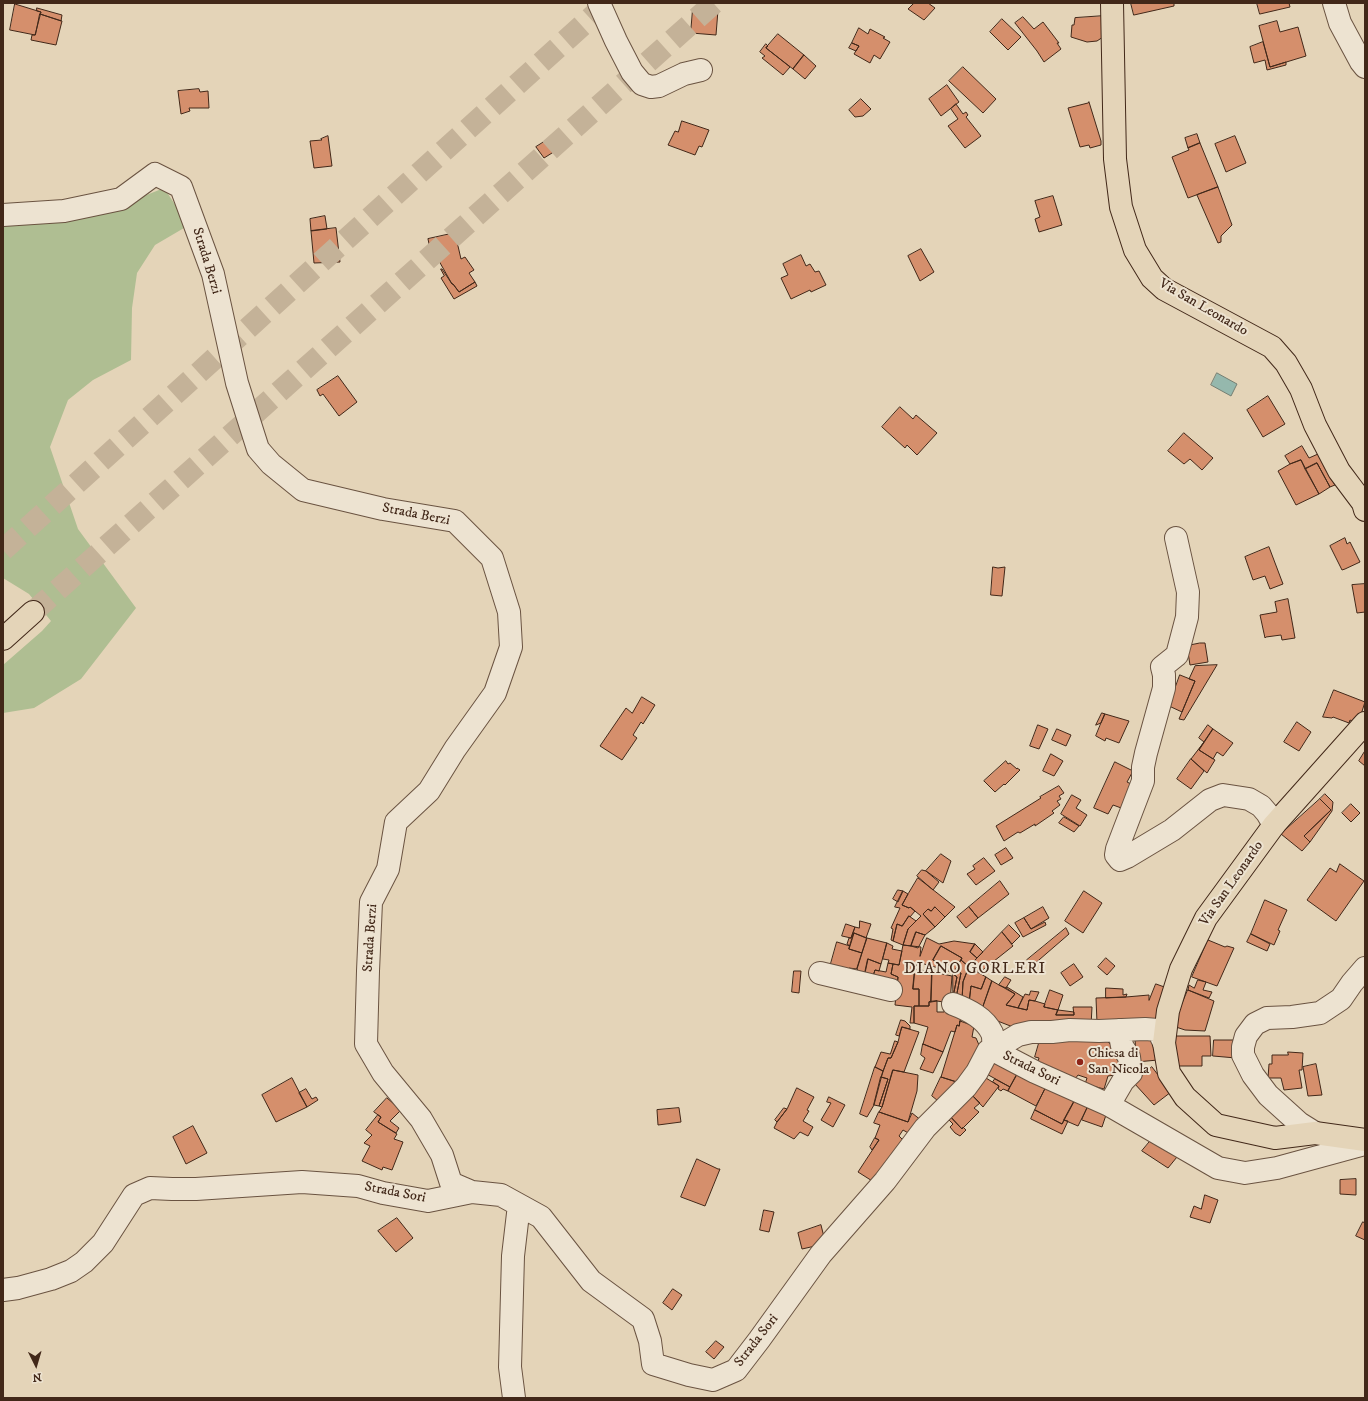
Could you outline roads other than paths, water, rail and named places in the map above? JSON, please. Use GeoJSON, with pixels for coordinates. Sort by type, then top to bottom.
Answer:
{"type":"FeatureCollection","features":[{"type":"Feature","properties":{"kind":"main road","name":"Via San Leonardo"},"geometry":{"type":"LineString","coordinates":[[1112,3],[1115,159],[1121,207],[1135,250],[1152,278],[1164,289],[1272,347],[1286,363],[1301,388],[1315,425],[1339,471],[1363,503],[1365,510]]}},
{"type":"Feature","properties":{"kind":"main road"},"geometry":{"type":"LineString","coordinates":[[3,639],[33,612]]}},
{"type":"Feature","properties":{"kind":"main road","name":"Via San Leonardo"},"geometry":{"type":"LineString","coordinates":[[1365,723],[1274,825],[1206,918],[1181,970],[1168,1011],[1164,1043],[1168,1073],[1185,1098],[1216,1125],[1275,1138],[1314,1133],[1365,1140]]}},
{"type":"Feature","properties":{"kind":"street"},"geometry":{"type":"LineString","coordinates":[[600,3],[616,42],[632,72],[642,84],[651,87],[659,86],[684,74],[701,70]]}},
{"type":"Feature","properties":{"kind":"street"},"geometry":{"type":"LineString","coordinates":[[1334,3],[1340,23],[1365,67]]}},
{"type":"Feature","properties":{"kind":"street","name":"Strada Berzi"},"geometry":{"type":"LineString","coordinates":[[3,215],[64,211],[121,199],[155,174],[181,187],[212,274],[237,383],[258,449],[266,459],[303,490],[383,509],[455,521],[492,558],[509,612],[511,647],[495,694],[455,749],[429,792],[396,822],[388,869],[371,902],[368,971],[366,1044],[383,1073],[421,1118],[442,1154],[452,1183],[472,1192]]}},
{"type":"Feature","properties":{"kind":"street"},"geometry":{"type":"LineString","coordinates":[[1176,538],[1188,592],[1187,617],[1177,655],[1162,667],[1164,675],[1164,688],[1146,753],[1143,767],[1143,781],[1117,849],[1116,856],[1120,860],[1127,857],[1172,830],[1210,800],[1223,795],[1249,799],[1261,806],[1274,825]]}},
{"type":"Feature","properties":{"kind":"street"},"geometry":{"type":"LineString","coordinates":[[1314,1133],[1300,1123],[1268,1095],[1253,1075],[1242,1055],[1246,1036],[1255,1024],[1267,1018],[1292,1018],[1320,1013],[1340,999],[1365,968]]}},
{"type":"Feature","properties":{"kind":"street"},"geometry":{"type":"LineString","coordinates":[[820,973],[891,990]]}},
{"type":"Feature","properties":{"kind":"street"},"geometry":{"type":"LineString","coordinates":[[953,1004],[978,1016],[985,1024],[992,1034],[993,1050],[1023,1033],[1070,1030],[1158,1030],[1164,1043]]}},
{"type":"Feature","properties":{"kind":"street"},"geometry":{"type":"LineString","coordinates":[[1109,1106],[1123,1081],[1131,1073],[1129,1057],[1122,1046],[1119,1030]]}},
{"type":"Feature","properties":{"kind":"street","name":"Strada Sori"},"geometry":{"type":"LineString","coordinates":[[3,1290],[18,1288],[51,1279],[71,1271],[84,1262],[103,1243],[134,1195],[150,1188],[172,1190],[302,1182],[358,1186],[383,1193],[428,1201],[472,1192],[501,1195],[541,1218],[591,1282],[643,1319],[650,1341],[653,1364],[689,1375],[713,1380],[736,1370],[821,1254],[885,1181],[925,1128],[966,1088],[977,1072],[988,1051],[993,1050],[1035,1072],[1109,1106],[1218,1168],[1245,1173],[1277,1168],[1365,1144]]}},
{"type":"Feature","properties":{"kind":"street"},"geometry":{"type":"LineString","coordinates":[[514,1398],[510,1368],[513,1256],[519,1205]]}},
{"type":"Feature","properties":{"kind":"water"},"geometry":{"type":"Polygon","coordinates":[[[1217,373],[1237,384],[1231,396],[1211,385],[1217,373]]]}},
{"type":"Feature","properties":{"kind":"tunnel"},"geometry":{"type":"LineString","coordinates":[[3,550],[607,3]]}},
{"type":"Feature","properties":{"kind":"tunnel"},"geometry":{"type":"LineString","coordinates":[[33,612],[714,3]]}},
{"type":"Feature","properties":{"kind":"place","name":"Chiesa di San Nicola"},"geometry":{"type":"Point","coordinates":[1080,1062]}},
{"type":"Feature","properties":{"kind":"district","name":"DIANO GORLERI"},"geometry":{"type":"Point","coordinates":[975,970]}}]}
